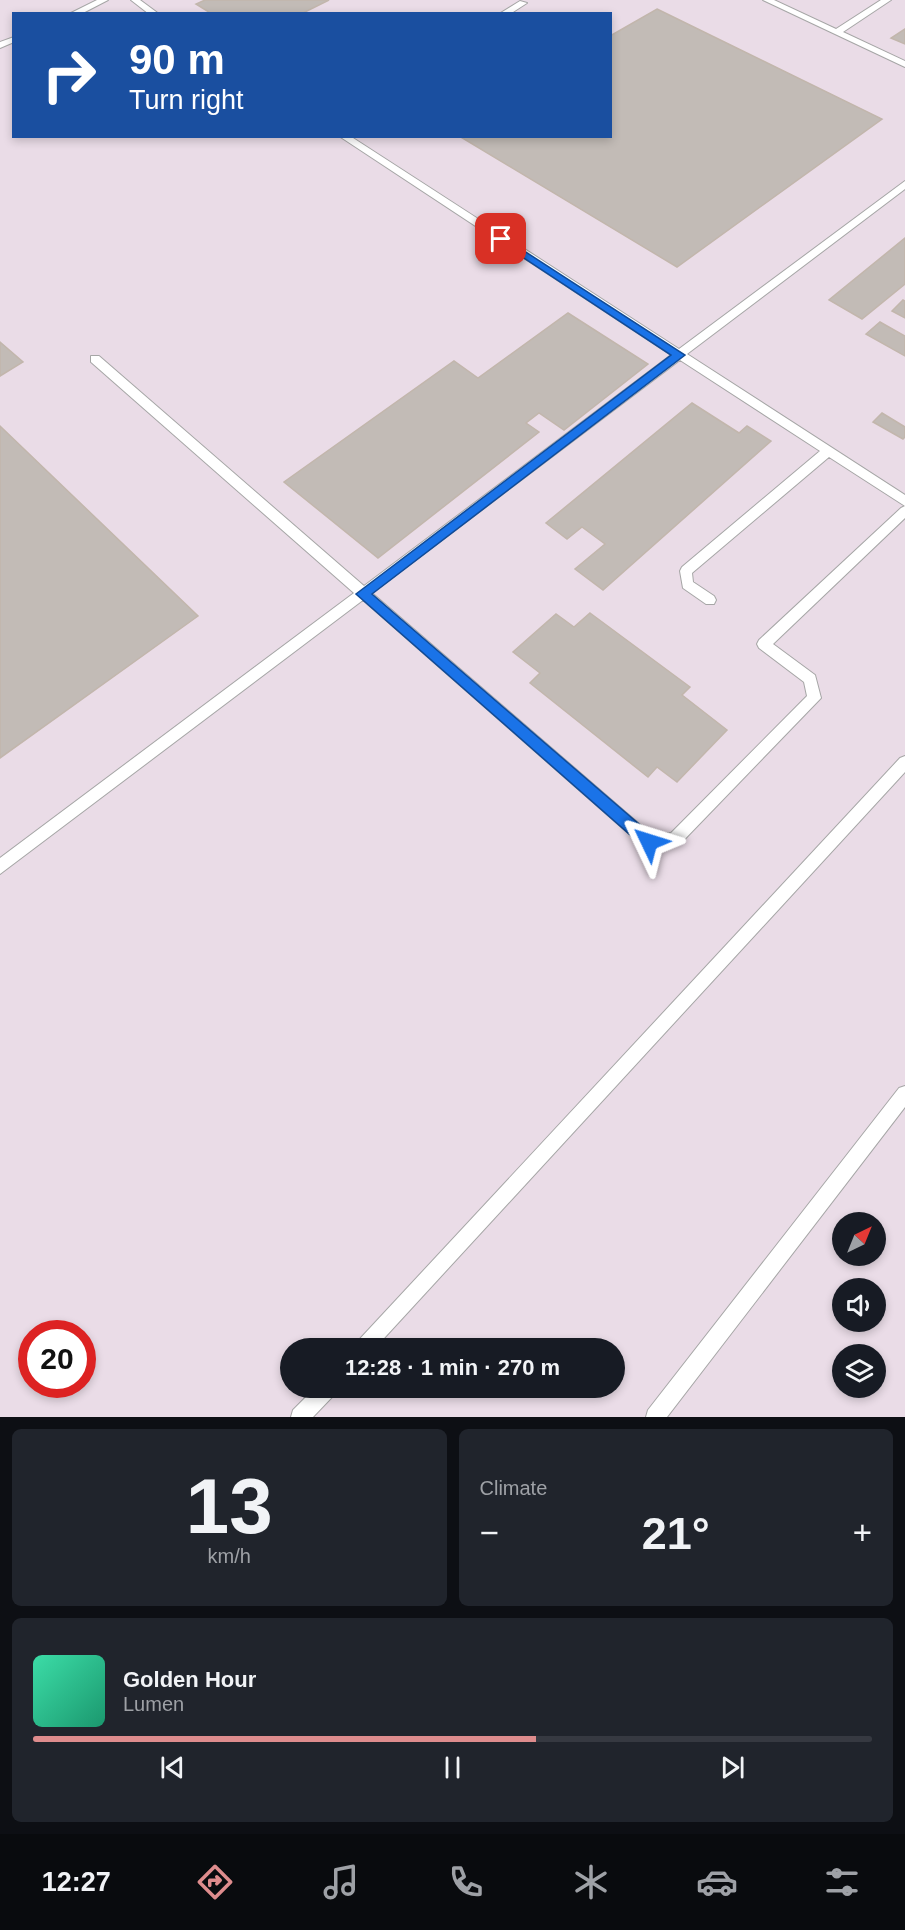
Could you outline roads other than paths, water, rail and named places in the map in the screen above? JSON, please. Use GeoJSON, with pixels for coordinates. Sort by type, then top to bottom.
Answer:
{"type":"FeatureCollection","features":[{"type":"Feature","properties":{"kind":"lane"},"geometry":{"type":"LineString","coordinates":[[77,12],[104,0]]}},
{"type":"Feature","properties":{"kind":"lane"},"geometry":{"type":"LineString","coordinates":[[135,0],[152,12]]}},
{"type":"Feature","properties":{"kind":"lane"},"geometry":{"type":"LineString","coordinates":[[767,0],[905,64]]}},
{"type":"Feature","properties":{"kind":"lane"},"geometry":{"type":"LineString","coordinates":[[837,32],[887,0]]}},
{"type":"Feature","properties":{"kind":"lane"},"geometry":{"type":"LineString","coordinates":[[507,12],[523,3]]}},
{"type":"Feature","properties":{"kind":"lane"},"geometry":{"type":"LineString","coordinates":[[347,138],[905,501]]}},
{"type":"Feature","properties":{"kind":"lane"},"geometry":{"type":"LineString","coordinates":[[0,867],[905,184]]}},
{"type":"Feature","properties":{"kind":"lane"},"geometry":{"type":"LineString","coordinates":[[95,359],[649,842],[675,839],[814,698],[810,679],[764,644],[905,511]]}},
{"type":"Feature","properties":{"kind":"lane"},"geometry":{"type":"LineString","coordinates":[[710,600],[687,584],[686,571],[828,451]]}},
{"type":"Feature","properties":{"kind":"lane"},"geometry":{"type":"LineString","coordinates":[[372,1338],[905,762]]}},
{"type":"Feature","properties":{"kind":"lane"},"geometry":{"type":"LineString","coordinates":[[655,1417],[905,1094]]}},
{"type":"Feature","properties":{"kind":"lane"},"geometry":{"type":"LineString","coordinates":[[300,1417],[318,1398]]}}]}
